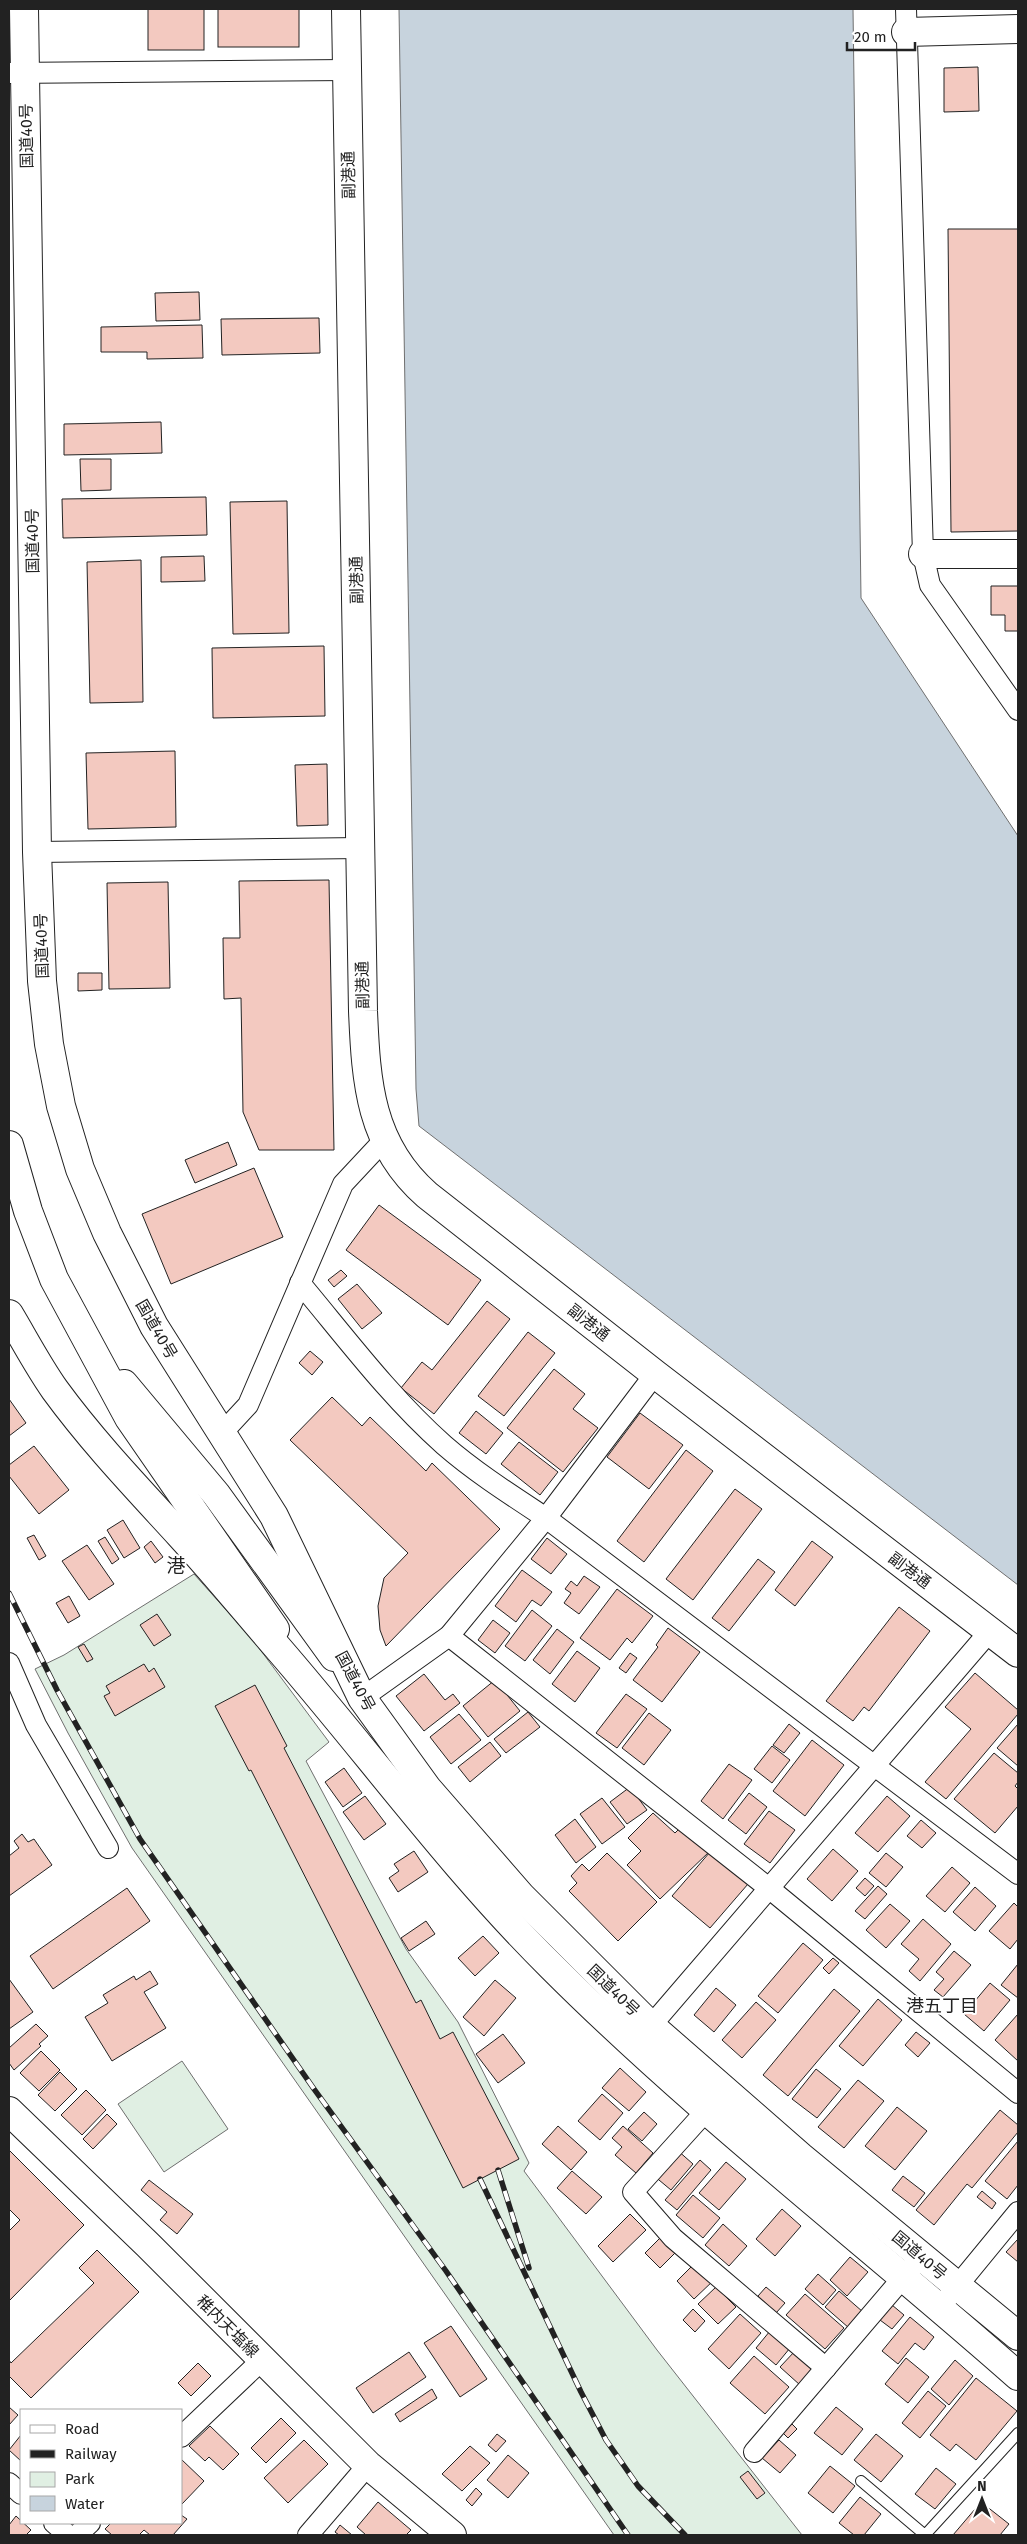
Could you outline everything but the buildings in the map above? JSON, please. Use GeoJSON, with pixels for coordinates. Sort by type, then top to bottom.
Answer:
{"type":"FeatureCollection","features":[{"type":"Feature","properties":{"kind":"main road","name":"国道40号"},"geometry":{"type":"LineString","coordinates":[[24,9],[17,73],[42,981],[49,1044],[61,1106],[80,1169],[107,1233],[154,1326],[223,1432],[274,1516],[362,1698],[427,1788],[520,1896],[651,2026],[801,2157],[1018,2336]]}},
{"type":"Feature","properties":{"kind":"main road","name":"副港通"},"geometry":{"type":"LineString","coordinates":[[346,9],[365,1055],[376,1120],[396,1162],[409,1179],[427,1195],[655,1374],[1018,1653]]}},
{"type":"Feature","properties":{"kind":"main road"},"geometry":{"type":"LineString","coordinates":[[906,20],[1018,29]]}},
{"type":"Feature","properties":{"kind":"main road"},"geometry":{"type":"LineString","coordinates":[[923,554],[1018,554]]}},
{"type":"Feature","properties":{"kind":"main road"},"geometry":{"type":"LineString","coordinates":[[9,1146],[28,1211],[54,1279],[129,1418],[324,1700]]}},
{"type":"Feature","properties":{"kind":"main road","name":"国道40号"},"geometry":{"type":"LineString","coordinates":[[9,1314],[54,1388],[123,1474],[183,1538],[324,1700],[421,1820],[548,1964],[633,2046],[706,2111],[904,2276],[1018,2376]]}},
{"type":"Feature","properties":{"kind":"main road"},"geometry":{"type":"LineString","coordinates":[[89,1344],[216,1494],[362,1698]]}},
{"type":"Feature","properties":{"kind":"main road","name":"稚内天塩線"},"geometry":{"type":"LineString","coordinates":[[9,2111],[368,2464],[452,2535]]}},
{"type":"Feature","properties":{"kind":"street"},"geometry":{"type":"LineString","coordinates":[[906,20],[923,554],[930,585],[1018,710]]}},
{"type":"Feature","properties":{"kind":"street"},"geometry":{"type":"LineString","coordinates":[[17,73],[346,70]]}},
{"type":"Feature","properties":{"kind":"street"},"geometry":{"type":"LineString","coordinates":[[37,852],[361,848]]}},
{"type":"Feature","properties":{"kind":"street"},"geometry":{"type":"LineString","coordinates":[[223,1432],[248,1405],[343,1184],[385,1139]]}},
{"type":"Feature","properties":{"kind":"street"},"geometry":{"type":"LineString","coordinates":[[300,1283],[393,1394],[444,1445],[497,1485],[546,1518],[1018,1874]]}},
{"type":"Feature","properties":{"kind":"street"},"geometry":{"type":"LineString","coordinates":[[362,1698],[449,1636],[546,1518],[655,1374]]}},
{"type":"Feature","properties":{"kind":"street"},"geometry":{"type":"LineString","coordinates":[[633,2046],[990,1631]]}},
{"type":"Feature","properties":{"kind":"street"},"geometry":{"type":"LineString","coordinates":[[449,1636],[770,1889],[1018,2093]]}},
{"type":"Feature","properties":{"kind":"street"},"geometry":{"type":"LineString","coordinates":[[9,1663],[36,1725],[108,1848]]}},
{"type":"Feature","properties":{"kind":"street"},"geometry":{"type":"LineString","coordinates":[[706,2111],[633,2192],[673,2238],[826,2368]]}},
{"type":"Feature","properties":{"kind":"street"},"geometry":{"type":"LineString","coordinates":[[940,2307],[1018,2212]]}},
{"type":"Feature","properties":{"kind":"street"},"geometry":{"type":"LineString","coordinates":[[754,2452],[922,2256]]}},
{"type":"Feature","properties":{"kind":"street"},"geometry":{"type":"LineString","coordinates":[[182,2436],[262,2360]]}},
{"type":"Feature","properties":{"kind":"street"},"geometry":{"type":"LineString","coordinates":[[308,2535],[368,2464]]}},
{"type":"Feature","properties":{"kind":"street"},"geometry":{"type":"LineString","coordinates":[[9,2483],[20,2493]]}},
{"type":"Feature","properties":{"kind":"street"},"geometry":{"type":"LineString","coordinates":[[55,2524],[68,2535]]}},
{"type":"Feature","properties":{"kind":"street"},"geometry":{"type":"LineString","coordinates":[[77,2535],[89,2524]]}},
{"type":"Feature","properties":{"kind":"lane"},"geometry":{"type":"LineString","coordinates":[[861,2481],[925,2535],[1018,2433]]}},
{"type":"Feature","properties":{"kind":"green space"},"geometry":{"type":"Polygon","coordinates":[[[194,1574],[253,1640],[329,1742],[306,1761],[406,1949],[458,2022],[529,2163],[524,2171],[657,2350],[802,2535],[614,2535],[132,1848],[35,1669],[64,1655],[194,1574]]]}},
{"type":"Feature","properties":{"kind":"green space"},"geometry":{"type":"Polygon","coordinates":[[[182,2061],[228,2129],[164,2172],[118,2104],[182,2061]]]}},
{"type":"Feature","properties":{"kind":"water"},"geometry":{"type":"Polygon","coordinates":[[[399,9],[853,9],[861,598],[1018,836],[1018,1585],[419,1126],[416,1089],[399,9]]]}},
{"type":"Feature","properties":{"kind":"railway"},"geometry":{"type":"LineString","coordinates":[[9,1593],[57,1690],[140,1839],[314,2089],[446,2271],[628,2535]]}},
{"type":"Feature","properties":{"kind":"railway"},"geometry":{"type":"LineString","coordinates":[[498,2170],[529,2268]]}},
{"type":"Feature","properties":{"kind":"railway"},"geometry":{"type":"LineString","coordinates":[[480,2179],[581,2392],[606,2440],[638,2486],[685,2535]]}},
{"type":"Feature","properties":{"kind":"district","name":"港"},"geometry":{"type":"Point","coordinates":[176,1565]}},
{"type":"Feature","properties":{"kind":"district","name":"港五丁目"},"geometry":{"type":"Point","coordinates":[942,2006]}}]}
